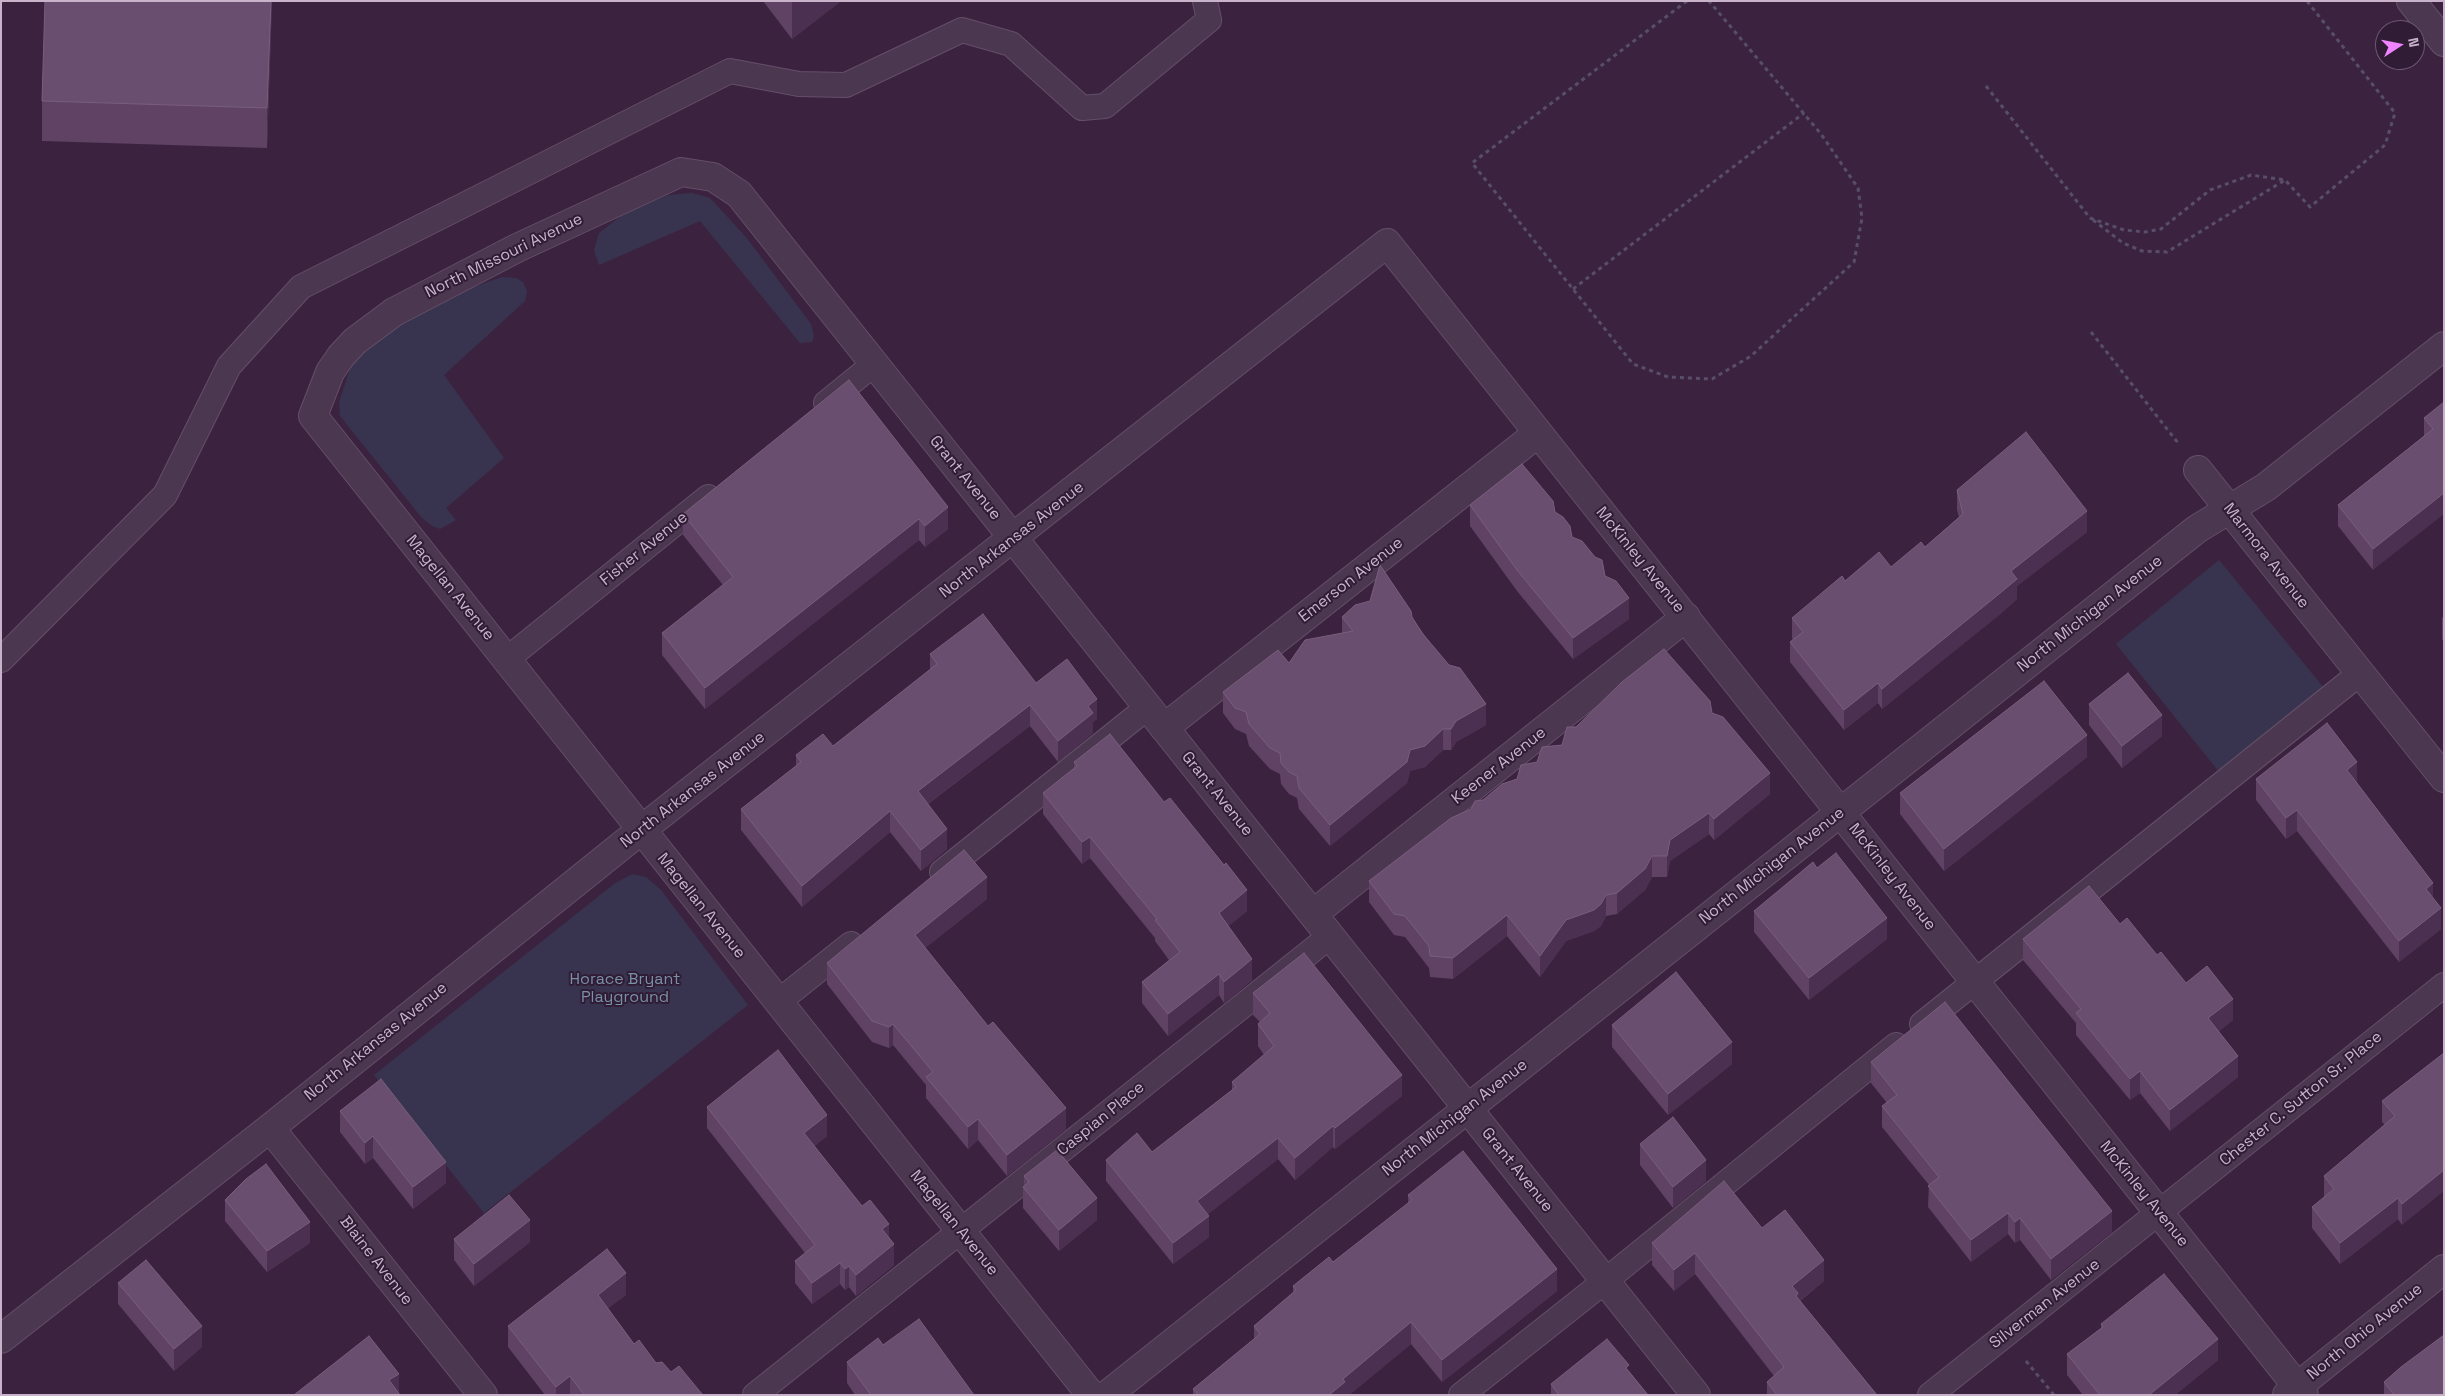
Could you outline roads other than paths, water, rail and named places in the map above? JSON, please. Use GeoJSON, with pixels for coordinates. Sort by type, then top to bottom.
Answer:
{"type":"FeatureCollection","features":[{"type":"Feature","properties":{"kind":"street"},"geometry":{"type":"LineString","coordinates":[[2411,1],[2444,42]]}},
{"type":"Feature","properties":{"kind":"street","name":"North Missouri Avenue"},"geometry":{"type":"LineString","coordinates":[[313,416],[330,372],[348,348],[371,328],[422,296],[517,248],[681,172],[713,177],[739,194]]}},
{"type":"Feature","properties":{"kind":"street","name":"Grant Avenue"},"geometry":{"type":"LineString","coordinates":[[739,194],[1696,1395]]}},
{"type":"Feature","properties":{"kind":"street","name":"McKinley Avenue"},"geometry":{"type":"LineString","coordinates":[[1387,242],[2159,1213],[2296,1392]]}},
{"type":"Feature","properties":{"kind":"street","name":"North Arkansas Avenue"},"geometry":{"type":"LineString","coordinates":[[1,1339],[270,1128],[641,830],[1014,538],[1387,242]]}},
{"type":"Feature","properties":{"kind":"street","name":"North Michigan Avenue"},"geometry":{"type":"LineString","coordinates":[[1107,1395],[2197,528],[2266,487],[2444,346]]}},
{"type":"Feature","properties":{"kind":"street","name":"Magellan Avenue"},"geometry":{"type":"LineString","coordinates":[[313,416],[1091,1395]]}},
{"type":"Feature","properties":{"kind":"street","name":"Emerson Avenue"},"geometry":{"type":"LineString","coordinates":[[1156,718],[1538,433]]}},
{"type":"Feature","properties":{"kind":"street","name":"Marmora Avenue"},"geometry":{"type":"LineString","coordinates":[[2198,470],[2359,674],[2444,778]]}},
{"type":"Feature","properties":{"kind":"street","name":"Keener Avenue"},"geometry":{"type":"LineString","coordinates":[[1313,914],[1686,618]]}},
{"type":"Feature","properties":{"kind":"street","name":"Blaine Avenue"},"geometry":{"type":"LineString","coordinates":[[270,1128],[483,1395]]}},
{"type":"Feature","properties":{"kind":"street","name":"North Ohio Avenue"},"geometry":{"type":"LineString","coordinates":[[2296,1392],[2444,1268]]}},
{"type":"Feature","properties":{"kind":"lane"},"geometry":{"type":"LineString","coordinates":[[1,660],[165,495],[229,366],[301,287],[730,71],[799,84],[846,85],[962,30],[1011,44],[1082,108],[1105,106],[1209,20],[1205,1]]}},
{"type":"Feature","properties":{"kind":"lane"},"geometry":{"type":"LineString","coordinates":[[805,420],[874,364]]}},
{"type":"Feature","properties":{"kind":"lane","name":"Fisher Avenue"},"geometry":{"type":"LineString","coordinates":[[507,659],[729,481]]}},
{"type":"Feature","properties":{"kind":"lane"},"geometry":{"type":"LineString","coordinates":[[1461,1395],[1606,1281],[1974,981],[2359,674]]}},
{"type":"Feature","properties":{"kind":"lane"},"geometry":{"type":"LineString","coordinates":[[926,884],[1156,718]]}},
{"type":"Feature","properties":{"kind":"lane"},"geometry":{"type":"LineString","coordinates":[[778,1002],[865,933]]}},
{"type":"Feature","properties":{"kind":"lane","name":"Caspian Place"},"geometry":{"type":"LineString","coordinates":[[755,1395],[1330,936]]}},
{"type":"Feature","properties":{"kind":"lane","name":"Chester C. Sutton Sr. Place"},"geometry":{"type":"LineString","coordinates":[[2159,1213],[2444,985]]}},
{"type":"Feature","properties":{"kind":"lane","name":"Silverman Avenue"},"geometry":{"type":"LineString","coordinates":[[1930,1395],[2159,1213]]}},
{"type":"Feature","properties":{"kind":"park label","name":"Horace Bryant Playground"},"geometry":{"type":"Point","coordinates":[625,989]}}]}
